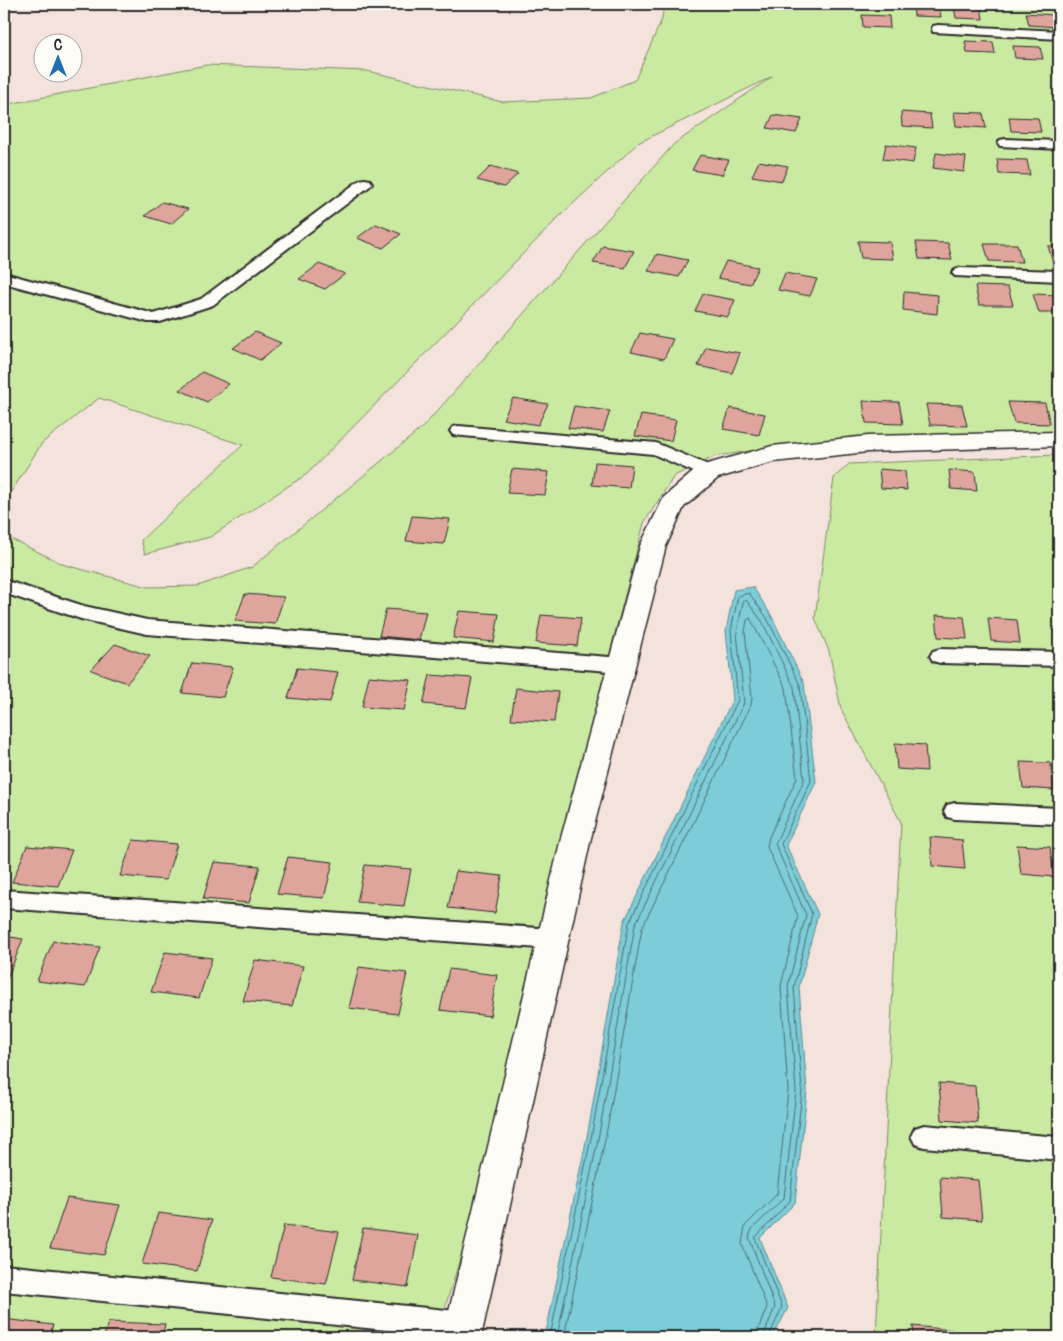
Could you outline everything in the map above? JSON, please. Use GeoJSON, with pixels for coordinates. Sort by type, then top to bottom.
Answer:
{"type":"FeatureCollection","features":[{"type":"Feature","properties":{"kind":"street"},"geometry":{"type":"LineString","coordinates":[[464,1331],[576,838],[653,546],[673,503],[709,472],[772,454],[868,444],[1059,439]]}},
{"type":"Feature","properties":{"kind":"lane"},"geometry":{"type":"LineString","coordinates":[[938,29],[1059,35]]}},
{"type":"Feature","properties":{"kind":"lane"},"geometry":{"type":"LineString","coordinates":[[1005,143],[1059,145]]}},
{"type":"Feature","properties":{"kind":"lane"},"geometry":{"type":"LineString","coordinates":[[4,278],[154,319],[207,302],[365,183]]}},
{"type":"Feature","properties":{"kind":"lane"},"geometry":{"type":"LineString","coordinates":[[960,273],[1059,276]]}},
{"type":"Feature","properties":{"kind":"lane"},"geometry":{"type":"LineString","coordinates":[[459,431],[656,449],[709,472]]}},
{"type":"Feature","properties":{"kind":"lane"},"geometry":{"type":"LineString","coordinates":[[4,586],[81,612],[147,627],[622,665]]}},
{"type":"Feature","properties":{"kind":"lane"},"geometry":{"type":"LineString","coordinates":[[940,656],[1059,659]]}},
{"type":"Feature","properties":{"kind":"lane"},"geometry":{"type":"LineString","coordinates":[[955,811],[1059,816]]}},
{"type":"Feature","properties":{"kind":"lane"},"geometry":{"type":"LineString","coordinates":[[4,899],[554,939]]}},
{"type":"Feature","properties":{"kind":"lane"},"geometry":{"type":"LineString","coordinates":[[924,1136],[1059,1149]]}},
{"type":"Feature","properties":{"kind":"lane"},"geometry":{"type":"LineString","coordinates":[[4,1278],[464,1331]]}},
{"type":"Feature","properties":{"kind":"green space"},"geometry":{"type":"Polygon","coordinates":[[[664,4],[1059,4],[1059,433],[879,439],[799,444],[716,456],[674,476],[644,523],[588,736],[475,1210],[436,1337],[4,1337],[4,105],[206,65],[367,71],[503,102],[591,98],[635,80],[662,19],[664,4]],[[773,76],[638,143],[562,214],[307,474],[210,537],[145,554],[141,540],[243,445],[99,398],[42,443],[8,497],[7,537],[65,565],[148,587],[198,586],[252,567],[423,427],[674,144],[773,76]]]}},
{"type":"Feature","properties":{"kind":"green space"},"geometry":{"type":"Polygon","coordinates":[[[1059,455],[1059,1337],[876,1337],[901,822],[841,709],[829,651],[815,618],[834,478],[849,464],[1059,455]]]}},
{"type":"Feature","properties":{"kind":"water"},"geometry":{"type":"Polygon","coordinates":[[[753,587],[771,615],[804,683],[816,782],[786,845],[818,914],[799,987],[807,1091],[795,1203],[760,1238],[788,1308],[773,1337],[545,1337],[588,1132],[624,922],[733,699],[726,631],[734,590],[753,587]]]}},
{"type":"Feature","properties":{"kind":"building"},"geometry":{"type":"Polygon","coordinates":[[[913,4],[939,5],[941,17],[914,16],[913,4]]]}},
{"type":"Feature","properties":{"kind":"building"},"geometry":{"type":"Polygon","coordinates":[[[954,6],[981,7],[983,19],[956,18],[954,6]]]}},
{"type":"Feature","properties":{"kind":"building"},"geometry":{"type":"Polygon","coordinates":[[[1026,13],[1054,15],[1057,27],[1029,25],[1026,13]]]}},
{"type":"Feature","properties":{"kind":"building"},"geometry":{"type":"Polygon","coordinates":[[[862,15],[889,16],[890,28],[863,27],[862,15]]]}},
{"type":"Feature","properties":{"kind":"building"},"geometry":{"type":"Polygon","coordinates":[[[965,41],[993,42],[995,54],[967,53],[965,41]]]}},
{"type":"Feature","properties":{"kind":"building"},"geometry":{"type":"Polygon","coordinates":[[[1013,46],[1040,47],[1043,59],[1015,58],[1013,46]]]}},
{"type":"Feature","properties":{"kind":"building"},"geometry":{"type":"Polygon","coordinates":[[[901,112],[930,114],[932,128],[902,126],[901,112]]]}},
{"type":"Feature","properties":{"kind":"building"},"geometry":{"type":"Polygon","coordinates":[[[954,112],[983,113],[986,128],[956,126],[954,112]]]}},
{"type":"Feature","properties":{"kind":"building"},"geometry":{"type":"Polygon","coordinates":[[[773,115],[802,119],[796,133],[767,128],[773,115]]]}},
{"type":"Feature","properties":{"kind":"building"},"geometry":{"type":"Polygon","coordinates":[[[1009,117],[1038,118],[1041,132],[1011,131],[1009,117]]]}},
{"type":"Feature","properties":{"kind":"building"},"geometry":{"type":"Polygon","coordinates":[[[886,144],[916,148],[913,163],[883,159],[886,144]]]}},
{"type":"Feature","properties":{"kind":"building"},"geometry":{"type":"Polygon","coordinates":[[[936,153],[966,157],[964,172],[933,168],[936,153]]]}},
{"type":"Feature","properties":{"kind":"building"},"geometry":{"type":"Polygon","coordinates":[[[700,155],[729,160],[722,175],[692,170],[700,155]]]}},
{"type":"Feature","properties":{"kind":"building"},"geometry":{"type":"Polygon","coordinates":[[[997,159],[1027,160],[1030,175],[999,174],[997,159]]]}},
{"type":"Feature","properties":{"kind":"building"},"geometry":{"type":"Polygon","coordinates":[[[759,161],[788,166],[782,181],[752,176],[759,161]]]}},
{"type":"Feature","properties":{"kind":"building"},"geometry":{"type":"Polygon","coordinates":[[[491,166],[518,174],[504,187],[477,180],[491,166]]]}},
{"type":"Feature","properties":{"kind":"building"},"geometry":{"type":"Polygon","coordinates":[[[162,202],[188,209],[171,224],[145,216],[162,202]]]}},
{"type":"Feature","properties":{"kind":"building"},"geometry":{"type":"Polygon","coordinates":[[[376,224],[401,234],[383,248],[357,238],[376,224]]]}},
{"type":"Feature","properties":{"kind":"building"},"geometry":{"type":"Polygon","coordinates":[[[858,241],[890,242],[893,259],[861,258],[858,241]]]}},
{"type":"Feature","properties":{"kind":"building"},"geometry":{"type":"Polygon","coordinates":[[[916,242],[948,243],[952,260],[919,259],[916,242]]]}},
{"type":"Feature","properties":{"kind":"building"},"geometry":{"type":"Polygon","coordinates":[[[984,244],[1017,244],[1022,262],[989,261],[984,244]]]}},
{"type":"Feature","properties":{"kind":"building"},"geometry":{"type":"Polygon","coordinates":[[[603,246],[634,251],[625,268],[593,263],[603,246]]]}},
{"type":"Feature","properties":{"kind":"building"},"geometry":{"type":"Polygon","coordinates":[[[1048,246],[1059,246],[1059,263],[1053,263],[1048,246]]]}},
{"type":"Feature","properties":{"kind":"building"},"geometry":{"type":"Polygon","coordinates":[[[657,254],[688,260],[679,277],[648,271],[657,254]]]}},
{"type":"Feature","properties":{"kind":"building"},"geometry":{"type":"Polygon","coordinates":[[[726,261],[758,267],[750,284],[718,278],[726,261]]]}},
{"type":"Feature","properties":{"kind":"building"},"geometry":{"type":"Polygon","coordinates":[[[319,264],[345,274],[325,289],[299,279],[319,264]]]}},
{"type":"Feature","properties":{"kind":"building"},"geometry":{"type":"Polygon","coordinates":[[[785,273],[817,279],[810,296],[778,290],[785,273]]]}},
{"type":"Feature","properties":{"kind":"building"},"geometry":{"type":"Polygon","coordinates":[[[975,286],[1008,287],[1013,305],[979,305],[975,286]]]}},
{"type":"Feature","properties":{"kind":"building"},"geometry":{"type":"Polygon","coordinates":[[[904,292],[938,295],[937,314],[903,310],[904,292]]]}},
{"type":"Feature","properties":{"kind":"building"},"geometry":{"type":"Polygon","coordinates":[[[703,294],[735,300],[728,317],[695,311],[703,294]]]}},
{"type":"Feature","properties":{"kind":"building"},"geometry":{"type":"Polygon","coordinates":[[[1033,294],[1059,295],[1059,313],[1039,313],[1033,294]]]}},
{"type":"Feature","properties":{"kind":"building"},"geometry":{"type":"Polygon","coordinates":[[[255,332],[281,343],[260,360],[233,348],[255,332]]]}},
{"type":"Feature","properties":{"kind":"building"},"geometry":{"type":"Polygon","coordinates":[[[640,333],[673,339],[664,359],[631,352],[640,333]]]}},
{"type":"Feature","properties":{"kind":"building"},"geometry":{"type":"Polygon","coordinates":[[[706,347],[740,353],[732,373],[698,366],[706,347]]]}},
{"type":"Feature","properties":{"kind":"building"},"geometry":{"type":"Polygon","coordinates":[[[202,372],[229,384],[207,402],[180,390],[202,372]]]}},
{"type":"Feature","properties":{"kind":"building"},"geometry":{"type":"Polygon","coordinates":[[[513,398],[548,404],[538,425],[503,419],[513,398]]]}},
{"type":"Feature","properties":{"kind":"building"},"geometry":{"type":"Polygon","coordinates":[[[863,401],[899,402],[903,424],[866,423],[863,401]]]}},
{"type":"Feature","properties":{"kind":"building"},"geometry":{"type":"Polygon","coordinates":[[[1008,402],[1045,403],[1050,424],[1014,423],[1008,402]]]}},
{"type":"Feature","properties":{"kind":"building"},"geometry":{"type":"Polygon","coordinates":[[[926,404],[962,405],[967,426],[930,425],[926,404]]]}},
{"type":"Feature","properties":{"kind":"building"},"geometry":{"type":"Polygon","coordinates":[[[574,406],[610,411],[603,432],[568,428],[574,406]]]}},
{"type":"Feature","properties":{"kind":"building"},"geometry":{"type":"Polygon","coordinates":[[[730,408],[765,414],[759,435],[723,429],[730,408]]]}},
{"type":"Feature","properties":{"kind":"building"},"geometry":{"type":"Polygon","coordinates":[[[641,415],[676,420],[671,441],[635,436],[641,415]]]}},
{"type":"Feature","properties":{"kind":"building"},"geometry":{"type":"Polygon","coordinates":[[[595,462],[632,465],[629,488],[592,485],[595,462]]]}},
{"type":"Feature","properties":{"kind":"building"},"geometry":{"type":"Polygon","coordinates":[[[512,469],[549,472],[545,495],[507,493],[512,469]]]}},
{"type":"Feature","properties":{"kind":"building"},"geometry":{"type":"Polygon","coordinates":[[[879,469],[905,471],[907,490],[881,488],[879,469]]]}},
{"type":"Feature","properties":{"kind":"building"},"geometry":{"type":"Polygon","coordinates":[[[949,470],[975,472],[977,491],[951,489],[949,470]]]}},
{"type":"Feature","properties":{"kind":"building"},"geometry":{"type":"Polygon","coordinates":[[[412,516],[450,519],[444,544],[406,541],[412,516]]]}},
{"type":"Feature","properties":{"kind":"building"},"geometry":{"type":"Polygon","coordinates":[[[245,594],[284,597],[275,624],[235,621],[245,594]]]}},
{"type":"Feature","properties":{"kind":"building"},"geometry":{"type":"Polygon","coordinates":[[[386,609],[426,612],[419,640],[379,636],[386,609]]]}},
{"type":"Feature","properties":{"kind":"building"},"geometry":{"type":"Polygon","coordinates":[[[459,611],[499,614],[494,642],[453,638],[459,611]]]}},
{"type":"Feature","properties":{"kind":"building"},"geometry":{"type":"Polygon","coordinates":[[[541,615],[581,618],[577,646],[536,643],[541,615]]]}},
{"type":"Feature","properties":{"kind":"building"},"geometry":{"type":"Polygon","coordinates":[[[936,615],[964,617],[967,639],[938,637],[936,615]]]}},
{"type":"Feature","properties":{"kind":"building"},"geometry":{"type":"Polygon","coordinates":[[[988,618],[1017,620],[1020,643],[991,641],[988,618]]]}},
{"type":"Feature","properties":{"kind":"building"},"geometry":{"type":"Polygon","coordinates":[[[115,644],[150,656],[127,683],[91,670],[115,644]]]}},
{"type":"Feature","properties":{"kind":"building"},"geometry":{"type":"Polygon","coordinates":[[[192,663],[233,667],[223,697],[182,693],[192,663]]]}},
{"type":"Feature","properties":{"kind":"building"},"geometry":{"type":"Polygon","coordinates":[[[297,668],[338,672],[330,702],[288,698],[297,668]]]}},
{"type":"Feature","properties":{"kind":"building"},"geometry":{"type":"Polygon","coordinates":[[[430,675],[472,678],[466,708],[423,704],[430,675]]]}},
{"type":"Feature","properties":{"kind":"building"},"geometry":{"type":"Polygon","coordinates":[[[369,676],[411,680],[404,710],[362,707],[369,676]]]}},
{"type":"Feature","properties":{"kind":"building"},"geometry":{"type":"Polygon","coordinates":[[[516,688],[558,692],[554,722],[511,719],[516,688]]]}},
{"type":"Feature","properties":{"kind":"building"},"geometry":{"type":"Polygon","coordinates":[[[895,743],[925,745],[927,771],[897,769],[895,743]]]}},
{"type":"Feature","properties":{"kind":"building"},"geometry":{"type":"Polygon","coordinates":[[[1020,762],[1050,763],[1054,790],[1023,788],[1020,762]]]}},
{"type":"Feature","properties":{"kind":"building"},"geometry":{"type":"Polygon","coordinates":[[[930,837],[962,840],[965,869],[932,866],[930,837]]]}},
{"type":"Feature","properties":{"kind":"building"},"geometry":{"type":"Polygon","coordinates":[[[133,840],[177,844],[166,880],[120,876],[133,840]]]}},
{"type":"Feature","properties":{"kind":"building"},"geometry":{"type":"Polygon","coordinates":[[[1017,845],[1050,847],[1054,877],[1021,874],[1017,845]]]}},
{"type":"Feature","properties":{"kind":"building"},"geometry":{"type":"Polygon","coordinates":[[[27,846],[72,850],[58,886],[12,882],[27,846]]]}},
{"type":"Feature","properties":{"kind":"building"},"geometry":{"type":"Polygon","coordinates":[[[288,857],[333,862],[324,898],[277,894],[288,857]]]}},
{"type":"Feature","properties":{"kind":"building"},"geometry":{"type":"Polygon","coordinates":[[[214,862],[260,866],[249,903],[203,899],[214,862]]]}},
{"type":"Feature","properties":{"kind":"building"},"geometry":{"type":"Polygon","coordinates":[[[365,865],[411,869],[404,906],[357,902],[365,865]]]}},
{"type":"Feature","properties":{"kind":"building"},"geometry":{"type":"Polygon","coordinates":[[[456,871],[502,876],[495,913],[448,908],[456,871]]]}},
{"type":"Feature","properties":{"kind":"building"},"geometry":{"type":"Polygon","coordinates":[[[4,936],[23,939],[7,979],[4,978],[4,936]]]}},
{"type":"Feature","properties":{"kind":"building"},"geometry":{"type":"Polygon","coordinates":[[[53,941],[100,947],[85,987],[37,981],[53,941]]]}},
{"type":"Feature","properties":{"kind":"building"},"geometry":{"type":"Polygon","coordinates":[[[165,952],[212,958],[199,998],[151,992],[165,952]]]}},
{"type":"Feature","properties":{"kind":"building"},"geometry":{"type":"Polygon","coordinates":[[[255,960],[303,966],[292,1006],[243,1001],[255,960]]]}},
{"type":"Feature","properties":{"kind":"building"},"geometry":{"type":"Polygon","coordinates":[[[359,967],[407,973],[398,1014],[349,1008],[359,967]]]}},
{"type":"Feature","properties":{"kind":"building"},"geometry":{"type":"Polygon","coordinates":[[[449,969],[497,975],[490,1016],[440,1010],[449,969]]]}},
{"type":"Feature","properties":{"kind":"building"},"geometry":{"type":"Polygon","coordinates":[[[939,1083],[975,1086],[978,1123],[942,1120],[939,1083]]]}},
{"type":"Feature","properties":{"kind":"building"},"geometry":{"type":"Polygon","coordinates":[[[940,1177],[978,1180],[982,1220],[943,1217],[940,1177]]]}},
{"type":"Feature","properties":{"kind":"building"},"geometry":{"type":"Polygon","coordinates":[[[67,1198],[120,1205],[104,1255],[50,1248],[67,1198]]]}},
{"type":"Feature","properties":{"kind":"building"},"geometry":{"type":"Polygon","coordinates":[[[158,1213],[212,1220],[197,1271],[142,1264],[158,1213]]]}},
{"type":"Feature","properties":{"kind":"building"},"geometry":{"type":"Polygon","coordinates":[[[284,1225],[339,1232],[326,1284],[271,1277],[284,1225]]]}},
{"type":"Feature","properties":{"kind":"building"},"geometry":{"type":"Polygon","coordinates":[[[363,1228],[418,1235],[408,1287],[352,1280],[363,1228]]]}},
{"type":"Feature","properties":{"kind":"building"},"geometry":{"type":"Polygon","coordinates":[[[4,1319],[53,1325],[49,1337],[4,1337],[4,1319]]]}},
{"type":"Feature","properties":{"kind":"building"},"geometry":{"type":"Polygon","coordinates":[[[108,1322],[165,1324],[162,1337],[104,1337],[108,1322]]]}},
{"type":"Feature","properties":{"kind":"building"},"geometry":{"type":"Polygon","coordinates":[[[913,1326],[953,1330],[954,1337],[914,1337],[913,1326]]]}}]}
